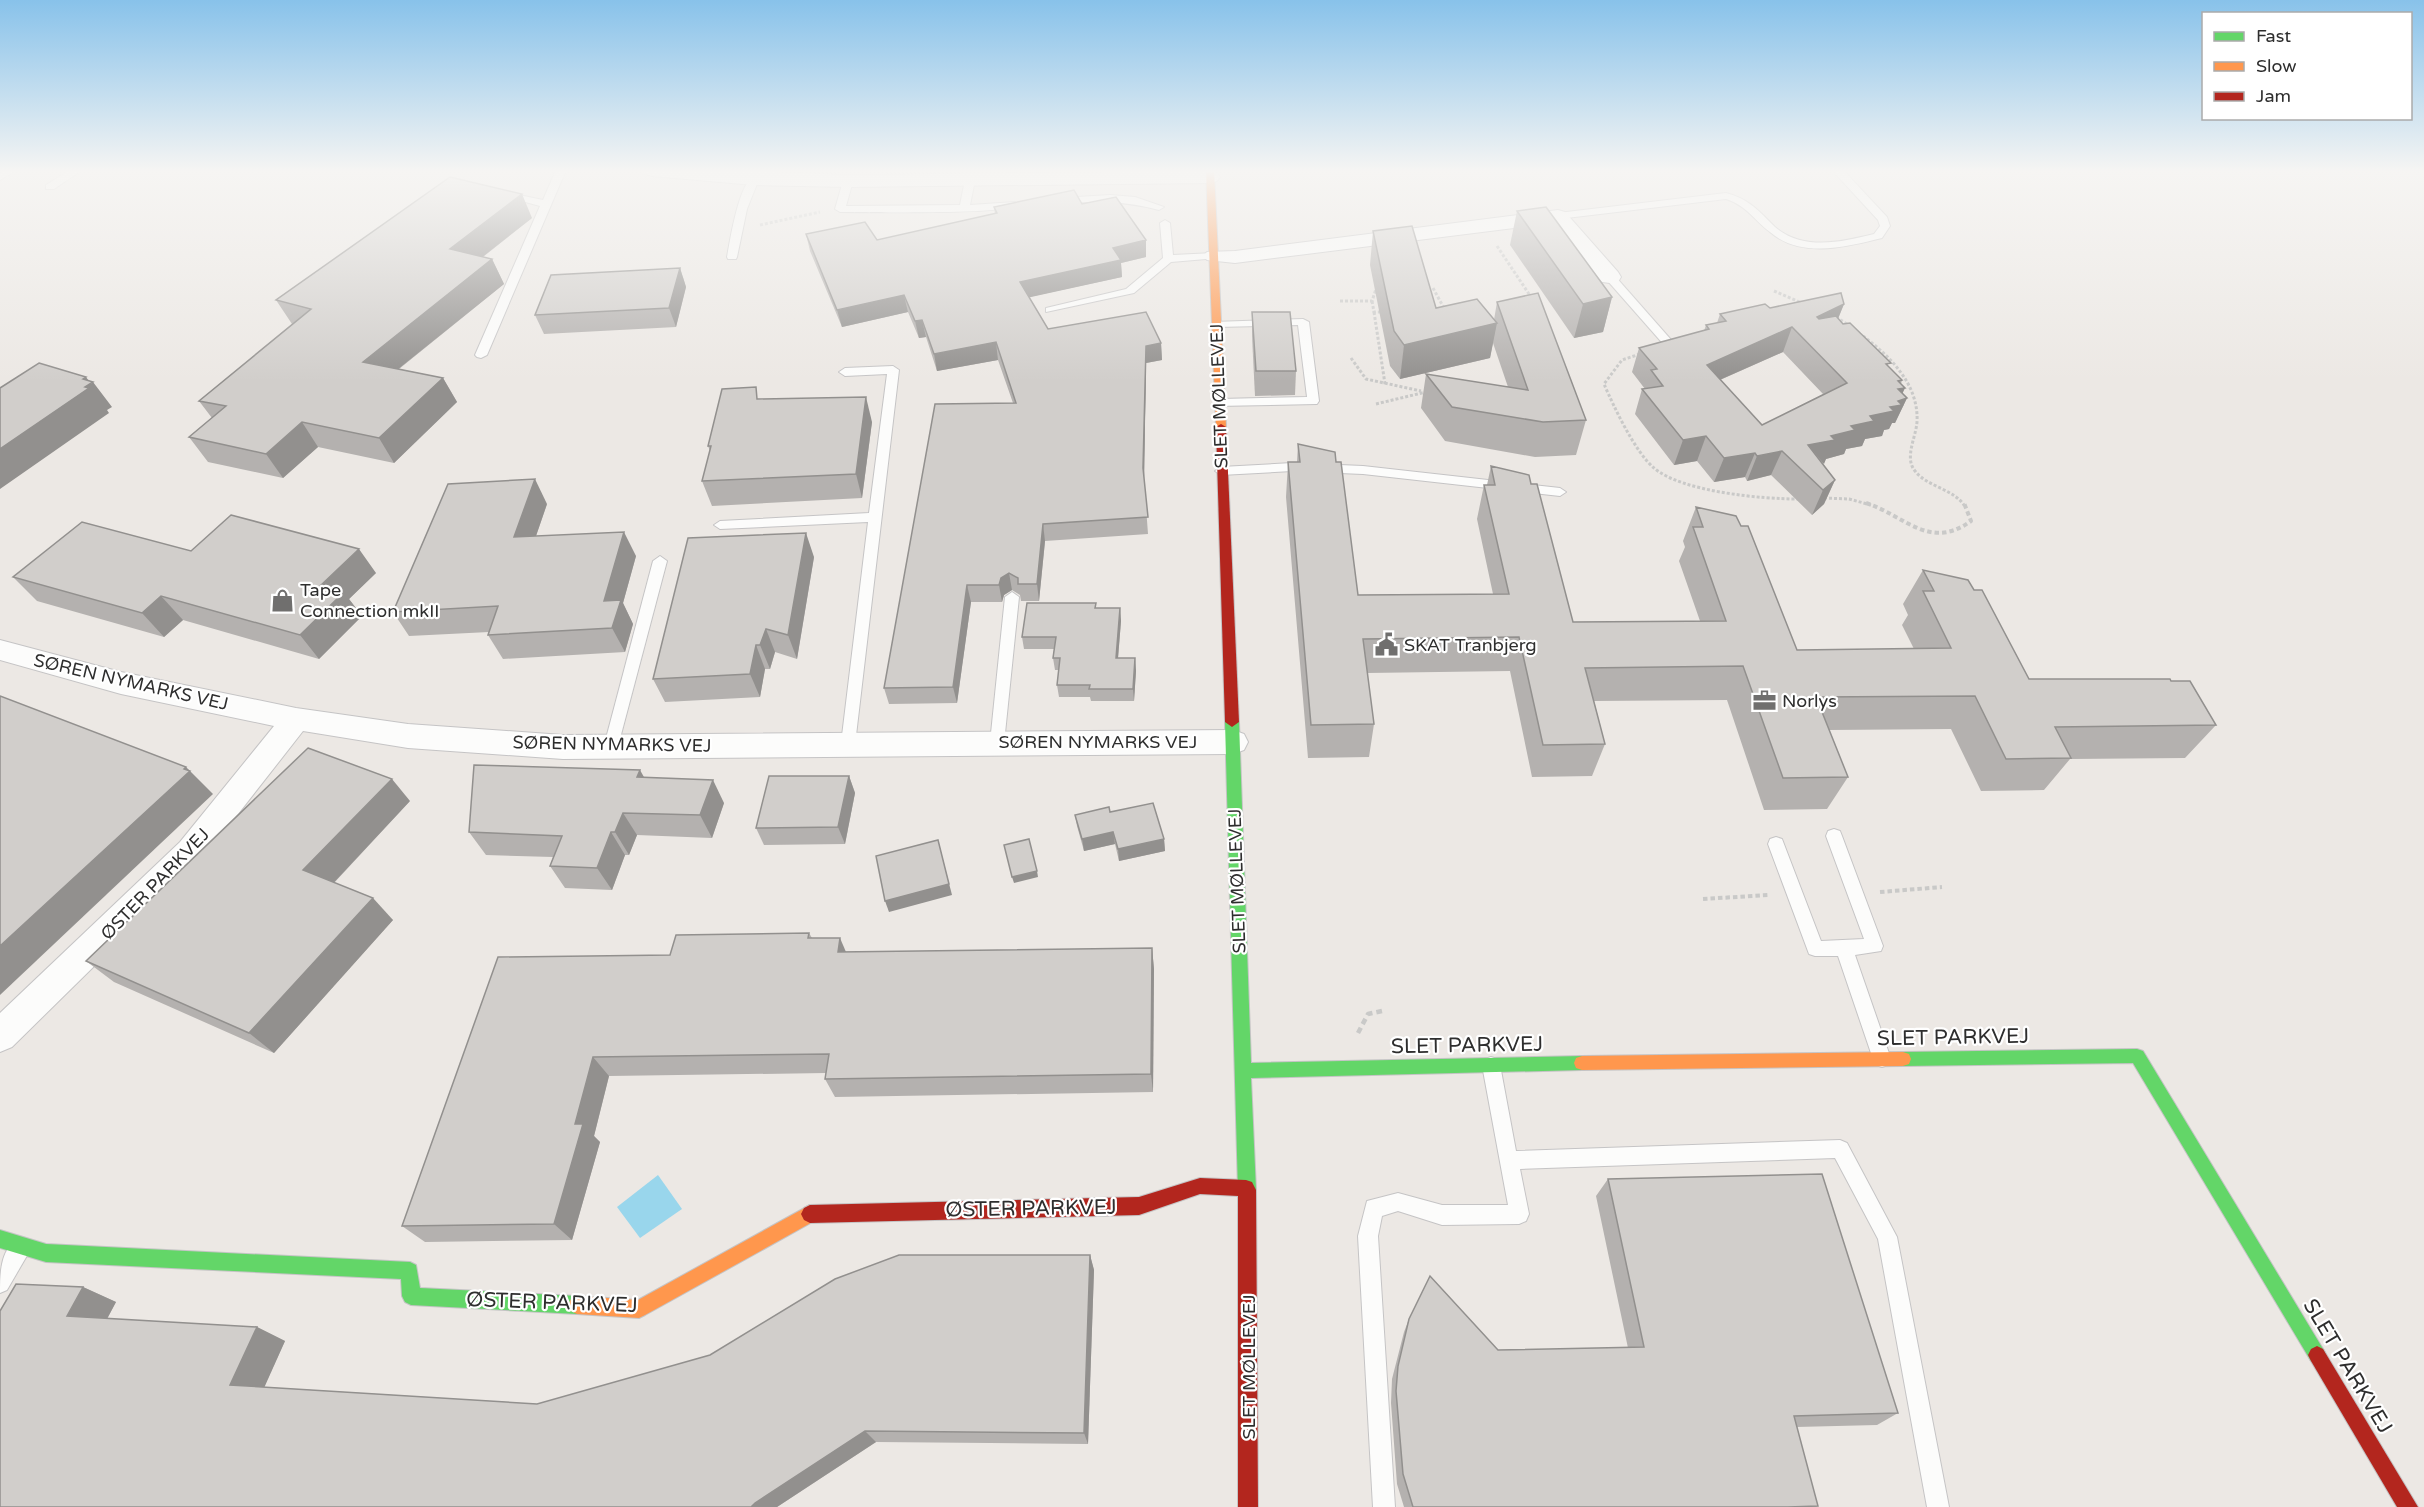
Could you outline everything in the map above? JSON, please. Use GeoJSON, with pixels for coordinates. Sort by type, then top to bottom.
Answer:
{"type":"FeatureCollection","features":[{"type":"Feature","properties":{"kind":"street","name":"SLET MØLLEVEJ"},"geometry":{"type":"LineString","coordinates":[[1213,240],[1244,1071],[1250,1349],[1248,1507]]}},
{"type":"Feature","properties":{"kind":"street"},"geometry":{"type":"LineString","coordinates":[[1214,256],[1257,255],[1372,240]]}},
{"type":"Feature","properties":{"kind":"street"},"geometry":{"type":"LineString","coordinates":[[1579,240],[1610,277]]}},
{"type":"Feature","properties":{"kind":"street","name":"SØREN NYMARKS VEJ"},"geometry":{"type":"LineString","coordinates":[[0,650],[122,683],[296,719],[408,736],[563,747],[1233,742]]}},
{"type":"Feature","properties":{"kind":"street","name":"ØSTER PARKVEJ"},"geometry":{"type":"LineString","coordinates":[[0,1036],[191,851],[296,719]]}},
{"type":"Feature","properties":{"kind":"street","name":"SLET PARKVEJ"},"geometry":{"type":"LineString","coordinates":[[1244,1071],[1491,1065],[2136,1056],[2408,1507]]}},
{"type":"Feature","properties":{"kind":"street","name":"ØSTER PARKVEJ"},"geometry":{"type":"LineString","coordinates":[[0,1239],[46,1253],[410,1271],[411,1296],[639,1309],[812,1213],[1139,1206],[1200,1186],[1246,1188]]}},
{"type":"Feature","properties":{"kind":"lane"},"geometry":{"type":"LineString","coordinates":[[481,355],[530,240]]}},
{"type":"Feature","properties":{"kind":"lane"},"geometry":{"type":"LineString","coordinates":[[732,256],[736,240]]}},
{"type":"Feature","properties":{"kind":"lane"},"geometry":{"type":"LineString","coordinates":[[1166,240],[1168,259]]}},
{"type":"Feature","properties":{"kind":"lane"},"geometry":{"type":"LineString","coordinates":[[1791,240],[1800,244],[1855,240]]}},
{"type":"Feature","properties":{"kind":"lane"},"geometry":{"type":"LineString","coordinates":[[1050,310],[1130,291],[1168,259],[1214,256]]}},
{"type":"Feature","properties":{"kind":"lane"},"geometry":{"type":"LineString","coordinates":[[1610,277],[1669,344]]}},
{"type":"Feature","properties":{"kind":"lane"},"geometry":{"type":"LineString","coordinates":[[1217,324],[1304,322],[1313,401],[1220,403]]}},
{"type":"Feature","properties":{"kind":"lane"},"geometry":{"type":"LineString","coordinates":[[845,372],[892,370],[848,744]]}},
{"type":"Feature","properties":{"kind":"lane"},"geometry":{"type":"LineString","coordinates":[[1221,471],[1292,467],[1363,470],[1560,492]]}},
{"type":"Feature","properties":{"kind":"lane"},"geometry":{"type":"LineString","coordinates":[[720,525],[875,517]]}},
{"type":"Feature","properties":{"kind":"lane"},"geometry":{"type":"LineString","coordinates":[[611,746],[660,561]]}},
{"type":"Feature","properties":{"kind":"lane"},"geometry":{"type":"LineString","coordinates":[[998,743],[1012,597]]}},
{"type":"Feature","properties":{"kind":"lane"},"geometry":{"type":"LineString","coordinates":[[1776,844],[1815,949],[1875,946],[1834,836]]}},
{"type":"Feature","properties":{"kind":"lane"},"geometry":{"type":"LineString","coordinates":[[1845,948],[1882,1059]]}},
{"type":"Feature","properties":{"kind":"lane"},"geometry":{"type":"LineString","coordinates":[[1384,1507],[1368,1236],[1374,1208],[1398,1202],[1442,1215],[1519,1214],[1491,1065]]}},
{"type":"Feature","properties":{"kind":"lane"},"geometry":{"type":"LineString","coordinates":[[1509,1160],[1840,1149],[1887,1237],[1938,1507]]}},
{"type":"Feature","properties":{"kind":"lane"},"geometry":{"type":"LineString","coordinates":[[0,1283],[22,1246]]}},
{"type":"Feature","properties":{"kind":"path"},"geometry":{"type":"LineString","coordinates":[[1494,240],[1532,298]]}},
{"type":"Feature","properties":{"kind":"path"},"geometry":{"type":"LineString","coordinates":[[1433,288],[1446,312],[1434,312]]}},
{"type":"Feature","properties":{"kind":"path"},"geometry":{"type":"LineString","coordinates":[[1376,289],[1372,301],[1385,384]]}},
{"type":"Feature","properties":{"kind":"path"},"geometry":{"type":"LineString","coordinates":[[1774,291],[1813,307]]}},
{"type":"Feature","properties":{"kind":"path"},"geometry":{"type":"LineString","coordinates":[[1340,301],[1372,301]]}},
{"type":"Feature","properties":{"kind":"path"},"geometry":{"type":"LineString","coordinates":[[1374,312],[1386,312]]}},
{"type":"Feature","properties":{"kind":"path"},"geometry":{"type":"LineString","coordinates":[[1817,498],[1839,497],[1874,506],[1916,530],[1940,534],[1961,531],[1971,521],[1963,502],[1915,472],[1910,460],[1917,421],[1912,388],[1883,351],[1842,320],[1832,317]]}},
{"type":"Feature","properties":{"kind":"path"},"geometry":{"type":"LineString","coordinates":[[1669,344],[1622,360],[1604,384],[1624,428],[1654,468],[1679,481],[1733,492],[1784,500],[1806,498]]}},
{"type":"Feature","properties":{"kind":"path"},"geometry":{"type":"LineString","coordinates":[[1351,358],[1366,379],[1424,392]]}},
{"type":"Feature","properties":{"kind":"path"},"geometry":{"type":"LineString","coordinates":[[1376,404],[1434,390]]}},
{"type":"Feature","properties":{"kind":"path"},"geometry":{"type":"LineString","coordinates":[[1856,894],[1942,887]]}},
{"type":"Feature","properties":{"kind":"path"},"geometry":{"type":"LineString","coordinates":[[1703,899],[1794,893]]}},
{"type":"Feature","properties":{"kind":"water"},"geometry":{"type":"Polygon","coordinates":[[[658,1175],[682,1209],[640,1238],[617,1207],[658,1175]]]}},
{"type":"Feature","properties":{"kind":"building"},"geometry":{"type":"Polygon","coordinates":[[[360,240],[461,240],[450,249],[492,259],[363,362],[443,378],[379,438],[302,422],[266,454],[189,437],[226,406],[199,401],[311,309],[276,300],[360,240]]]}},
{"type":"Feature","properties":{"kind":"building"},"geometry":{"type":"Polygon","coordinates":[[[809,240],[1145,240],[1113,248],[1121,260],[1020,282],[1048,329],[1146,312],[1161,343],[1146,346],[1143,468],[1148,517],[1043,524],[1037,584],[1018,584],[1018,578],[1009,573],[1001,578],[999,585],[967,585],[953,687],[884,688],[935,404],[1016,403],[996,342],[934,354],[922,320],[915,321],[904,295],[837,310],[809,240]]]}},
{"type":"Feature","properties":{"kind":"building"},"geometry":{"type":"Polygon","coordinates":[[[1375,240],[1416,240],[1436,308],[1477,299],[1497,323],[1404,345],[1394,331],[1375,240]]]}},
{"type":"Feature","properties":{"kind":"building"},"geometry":{"type":"Polygon","coordinates":[[[1538,240],[1570,240],[1612,297],[1583,304],[1538,240]]]}},
{"type":"Feature","properties":{"kind":"building"},"geometry":{"type":"Polygon","coordinates":[[[680,268],[669,308],[535,315],[551,275],[680,268]]]}},
{"type":"Feature","properties":{"kind":"building"},"geometry":{"type":"Polygon","coordinates":[[[1538,293],[1586,420],[1543,422],[1452,407],[1426,374],[1528,390],[1497,302],[1538,293]]]}},
{"type":"Feature","properties":{"kind":"building"},"geometry":{"type":"Polygon","coordinates":[[[1841,293],[1844,304],[1817,317],[1819,319],[1836,316],[1843,324],[1850,323],[1891,363],[1886,364],[1902,380],[1898,381],[1905,388],[1898,389],[1907,398],[1898,401],[1902,405],[1890,407],[1894,411],[1870,416],[1874,421],[1851,426],[1855,430],[1831,436],[1835,440],[1808,445],[1835,480],[1823,490],[1782,451],[1757,456],[1755,453],[1724,458],[1706,436],[1683,440],[1642,389],[1663,386],[1651,370],[1657,369],[1639,348],[1709,329],[1706,325],[1726,321],[1720,314],[1765,304],[1770,308],[1841,293]],[[1792,327],[1707,365],[1762,425],[1847,383],[1792,327]]]}},
{"type":"Feature","properties":{"kind":"building"},"geometry":{"type":"Polygon","coordinates":[[[1252,312],[1290,312],[1296,371],[1256,371],[1252,312]]]}},
{"type":"Feature","properties":{"kind":"building"},"geometry":{"type":"Polygon","coordinates":[[[39,363],[86,377],[83,379],[93,382],[85,387],[89,388],[0,449],[0,388],[39,363]]]}},
{"type":"Feature","properties":{"kind":"building"},"geometry":{"type":"Polygon","coordinates":[[[756,387],[757,399],[866,397],[856,474],[702,481],[722,389],[756,387]]]}},
{"type":"Feature","properties":{"kind":"building"},"geometry":{"type":"Polygon","coordinates":[[[1298,444],[1335,452],[1336,462],[1341,462],[1358,595],[1509,594],[1484,485],[1495,485],[1491,466],[1529,475],[1531,484],[1537,484],[1573,622],[1726,621],[1693,527],[1703,527],[1696,507],[1736,516],[1741,526],[1748,526],[1797,650],[1951,648],[1923,591],[1934,591],[1923,570],[1968,580],[1974,590],[1982,590],[2029,679],[2190,681],[2216,725],[2055,727],[2071,758],[2006,759],[1975,696],[1816,697],[1848,777],[1783,778],[1743,666],[1585,668],[1605,744],[1543,745],[1519,637],[1363,639],[1374,724],[1311,725],[1288,462],[1300,462],[1298,444]]]}},
{"type":"Feature","properties":{"kind":"building"},"geometry":{"type":"Polygon","coordinates":[[[535,479],[514,537],[624,532],[604,601],[621,600],[612,628],[488,635],[498,606],[393,612],[448,484],[535,479]]]}},
{"type":"Feature","properties":{"kind":"building"},"geometry":{"type":"Polygon","coordinates":[[[231,515],[359,549],[320,586],[344,592],[300,635],[161,596],[142,613],[13,577],[82,522],[191,551],[231,515]]]}},
{"type":"Feature","properties":{"kind":"building"},"geometry":{"type":"Polygon","coordinates":[[[806,533],[788,635],[766,629],[760,645],[756,645],[750,674],[653,679],[688,538],[806,533]]]}},
{"type":"Feature","properties":{"kind":"building"},"geometry":{"type":"Polygon","coordinates":[[[1027,603],[1096,603],[1095,608],[1120,608],[1116,658],[1135,658],[1133,689],[1089,689],[1090,685],[1057,685],[1060,658],[1053,658],[1056,637],[1022,637],[1027,603]]]}},
{"type":"Feature","properties":{"kind":"building"},"geometry":{"type":"Polygon","coordinates":[[[0,696],[186,767],[184,769],[190,771],[0,946],[0,696]]]}},
{"type":"Feature","properties":{"kind":"building"},"geometry":{"type":"Polygon","coordinates":[[[308,748],[392,779],[303,870],[373,898],[249,1033],[86,961],[308,748]]]}},
{"type":"Feature","properties":{"kind":"building"},"geometry":{"type":"Polygon","coordinates":[[[474,765],[640,770],[637,777],[713,780],[700,815],[623,813],[615,832],[611,832],[597,868],[550,866],[562,836],[469,832],[474,765]]]}},
{"type":"Feature","properties":{"kind":"building"},"geometry":{"type":"Polygon","coordinates":[[[769,776],[849,776],[838,827],[756,828],[769,776]]]}},
{"type":"Feature","properties":{"kind":"building"},"geometry":{"type":"Polygon","coordinates":[[[1153,803],[1164,839],[1118,849],[1113,832],[1082,839],[1075,815],[1109,807],[1110,812],[1153,803]]]}},
{"type":"Feature","properties":{"kind":"building"},"geometry":{"type":"Polygon","coordinates":[[[1029,839],[1037,871],[1012,877],[1004,845],[1029,839]]]}},
{"type":"Feature","properties":{"kind":"building"},"geometry":{"type":"Polygon","coordinates":[[[938,840],[949,884],[885,901],[876,856],[938,840]]]}},
{"type":"Feature","properties":{"kind":"building"},"geometry":{"type":"Polygon","coordinates":[[[809,933],[808,938],[840,938],[838,952],[1152,948],[1151,1074],[825,1079],[829,1054],[593,1057],[575,1124],[583,1124],[554,1224],[402,1226],[498,957],[670,955],[676,935],[809,933]]]}},
{"type":"Feature","properties":{"kind":"building"},"geometry":{"type":"Polygon","coordinates":[[[1822,1174],[1898,1413],[1794,1416],[1818,1506],[1413,1507],[1403,1474],[1396,1391],[1398,1366],[1409,1319],[1430,1276],[1498,1350],[1644,1347],[1608,1179],[1822,1174]]]}},
{"type":"Feature","properties":{"kind":"building"},"geometry":{"type":"Polygon","coordinates":[[[899,1255],[1090,1255],[1084,1433],[865,1431],[751,1507],[0,1507],[0,1311],[16,1284],[83,1287],[67,1316],[257,1327],[230,1385],[537,1404],[710,1355],[835,1279],[899,1255]]]}},
{"type":"Feature","properties":{"kind":"traffic: fast"},"geometry":{"type":"LineString","coordinates":[[1232,722],[1247,1190]]}},
{"type":"Feature","properties":{"kind":"traffic: fast"},"geometry":{"type":"LineString","coordinates":[[1903,1059],[2137,1056],[2317,1355]]}},
{"type":"Feature","properties":{"kind":"traffic: fast"},"geometry":{"type":"LineString","coordinates":[[1244,1071],[1582,1063]]}},
{"type":"Feature","properties":{"kind":"traffic: fast"},"geometry":{"type":"LineString","coordinates":[[0,1239],[46,1253],[410,1271],[411,1296],[577,1305]]}},
{"type":"Feature","properties":{"kind":"traffic: slow"},"geometry":{"type":"LineString","coordinates":[[1213,240],[1221,427]]}},
{"type":"Feature","properties":{"kind":"traffic: slow"},"geometry":{"type":"LineString","coordinates":[[1582,1063],[1903,1059]]}},
{"type":"Feature","properties":{"kind":"traffic: slow"},"geometry":{"type":"LineString","coordinates":[[577,1305],[639,1309],[810,1214]]}},
{"type":"Feature","properties":{"kind":"traffic: jam"},"geometry":{"type":"LineString","coordinates":[[1221,427],[1232,722]]}},
{"type":"Feature","properties":{"kind":"traffic: jam"},"geometry":{"type":"LineString","coordinates":[[810,1214],[1139,1206],[1200,1186],[1246,1188]]}},
{"type":"Feature","properties":{"kind":"traffic: jam"},"geometry":{"type":"LineString","coordinates":[[1247,1190],[1248,1507]]}},
{"type":"Feature","properties":{"kind":"traffic: jam"},"geometry":{"type":"LineString","coordinates":[[2317,1355],[2408,1507]]}},
{"type":"Feature","properties":{"kind":"place","name":"Tape Connection mkII"},"geometry":{"type":"Point","coordinates":[282,600]}},
{"type":"Feature","properties":{"kind":"place","name":"SKAT Tranbjerg"},"geometry":{"type":"Point","coordinates":[1386,645]}},
{"type":"Feature","properties":{"kind":"place","name":"Norlys"},"geometry":{"type":"Point","coordinates":[1764,701]}}]}
